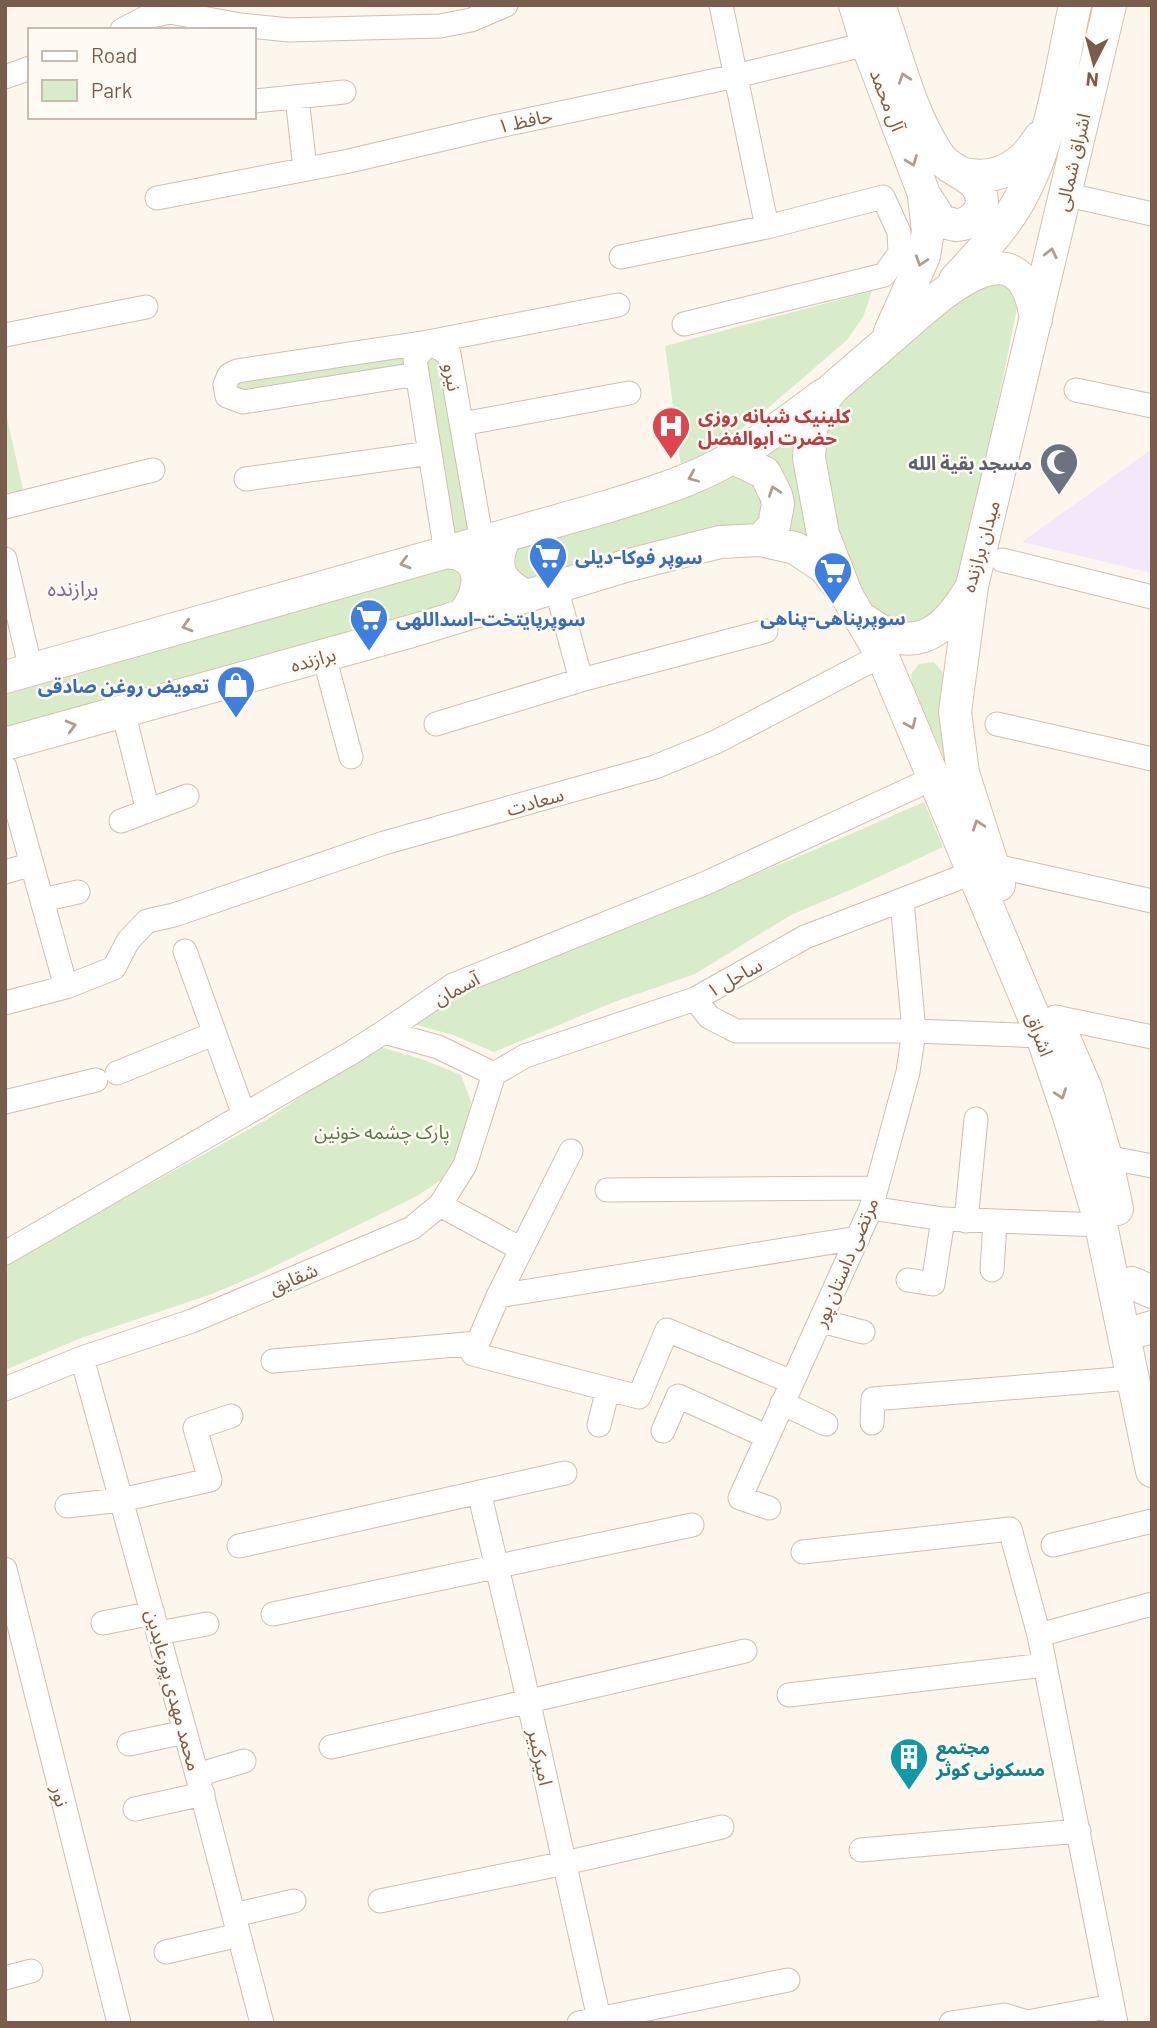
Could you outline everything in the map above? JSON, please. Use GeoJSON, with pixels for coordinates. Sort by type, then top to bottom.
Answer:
{"type":"FeatureCollection","features":[{"type":"Feature","properties":{"kind":"main road","name":"آل محمد"},"geometry":{"type":"LineString","coordinates":[[855,5],[880,44],[933,147],[942,160],[964,174],[979,188],[982,204],[974,219],[957,225],[941,221],[924,194],[880,44],[879,5]]}},
{"type":"Feature","properties":{"kind":"main road","name":"اشراق شمالی"},"geometry":{"type":"LineString","coordinates":[[944,292],[999,231],[1034,171],[1048,124],[1075,5]]}},
{"type":"Feature","properties":{"kind":"main road","name":"اشراق شمالی"},"geometry":{"type":"LineString","coordinates":[[1036,320],[1110,5]]}},
{"type":"Feature","properties":{"kind":"main road"},"geometry":{"type":"LineString","coordinates":[[964,174],[982,177],[1017,164],[1035,146],[1048,124]]}},
{"type":"Feature","properties":{"kind":"main road"},"geometry":{"type":"LineString","coordinates":[[885,343],[924,256],[928,231],[924,194]]}},
{"type":"Feature","properties":{"kind":"main road"},"geometry":{"type":"LineString","coordinates":[[18,673],[445,546],[493,539],[666,488],[732,457],[788,422],[833,388],[944,292],[966,277],[1000,268],[1017,275],[1034,304],[1036,320]]}},
{"type":"Feature","properties":{"kind":"main road","name":"میدان برازنده"},"geometry":{"type":"LineString","coordinates":[[854,607],[887,634],[916,638],[935,631],[957,612],[972,586],[1036,320]]}},
{"type":"Feature","properties":{"kind":"main road"},"geometry":{"type":"LineString","coordinates":[[833,388],[819,405],[811,429],[808,458],[823,534],[854,607]]}},
{"type":"Feature","properties":{"kind":"main road"},"geometry":{"type":"LineString","coordinates":[[732,457],[765,473],[776,495],[778,504],[774,526],[760,540]]}},
{"type":"Feature","properties":{"kind":"main road"},"geometry":{"type":"LineString","coordinates":[[493,539],[498,556],[498,570],[510,588],[526,596]]}},
{"type":"Feature","properties":{"kind":"main road","name":"برازنده"},"geometry":{"type":"LineString","coordinates":[[5,744],[324,656],[625,566],[720,542],[760,540],[795,548],[824,567],[854,607]]}},
{"type":"Feature","properties":{"kind":"main road"},"geometry":{"type":"LineString","coordinates":[[445,546],[464,556],[476,570],[476,597],[461,616]]}},
{"type":"Feature","properties":{"kind":"main road","name":"اشراق"},"geometry":{"type":"LineString","coordinates":[[972,586],[955,712],[963,773],[982,869]]}},
{"type":"Feature","properties":{"kind":"main road","name":"اشراق"},"geometry":{"type":"LineString","coordinates":[[854,607],[887,668],[934,778],[982,869],[1010,914],[1048,1027],[1141,1378],[1152,1471]]}},
{"type":"Feature","properties":{"kind":"main road"},"geometry":{"type":"LineString","coordinates":[[887,668],[920,655],[940,651],[961,664]]}},
{"type":"Feature","properties":{"kind":"main road","name":"اشراق"},"geometry":{"type":"LineString","coordinates":[[1048,1027],[1086,1089],[1142,1287],[1147,1329],[1141,1378]]}},
{"type":"Feature","properties":{"kind":"street"},"geometry":{"type":"LineString","coordinates":[[126,28],[147,17],[170,12],[240,25],[289,30],[440,26],[471,20],[506,5]]}},
{"type":"Feature","properties":{"kind":"street"},"geometry":{"type":"LineString","coordinates":[[721,5],[767,227]]}},
{"type":"Feature","properties":{"kind":"street","name":"حافظ ۱"},"geometry":{"type":"LineString","coordinates":[[157,198],[305,169],[880,44]]}},
{"type":"Feature","properties":{"kind":"street"},"geometry":{"type":"LineString","coordinates":[[5,77],[28,69]]}},
{"type":"Feature","properties":{"kind":"street"},"geometry":{"type":"LineString","coordinates":[[256,101],[344,92]]}},
{"type":"Feature","properties":{"kind":"street"},"geometry":{"type":"LineString","coordinates":[[298,97],[305,169]]}},
{"type":"Feature","properties":{"kind":"street"},"geometry":{"type":"LineString","coordinates":[[1064,194],[1152,214]]}},
{"type":"Feature","properties":{"kind":"street"},"geometry":{"type":"LineString","coordinates":[[621,257],[767,227],[883,197],[899,232],[900,253],[884,275],[684,324]]}},
{"type":"Feature","properties":{"kind":"street"},"geometry":{"type":"LineString","coordinates":[[417,374],[243,402],[227,396],[225,385],[229,375],[237,371],[428,342],[618,306]]}},
{"type":"Feature","properties":{"kind":"street"},"geometry":{"type":"LineString","coordinates":[[5,335],[146,307]]}},
{"type":"Feature","properties":{"kind":"street","name":"نیرو"},"geometry":{"type":"LineString","coordinates":[[445,546],[415,360],[428,342],[449,354],[462,424],[493,539]]}},
{"type":"Feature","properties":{"kind":"street"},"geometry":{"type":"LineString","coordinates":[[1076,390],[1152,406]]}},
{"type":"Feature","properties":{"kind":"street"},"geometry":{"type":"LineString","coordinates":[[462,424],[629,393]]}},
{"type":"Feature","properties":{"kind":"street"},"geometry":{"type":"LineString","coordinates":[[246,478],[430,453]]}},
{"type":"Feature","properties":{"kind":"street"},"geometry":{"type":"LineString","coordinates":[[5,506],[153,470]]}},
{"type":"Feature","properties":{"kind":"street"},"geometry":{"type":"LineString","coordinates":[[5,559],[18,673]]}},
{"type":"Feature","properties":{"kind":"street"},"geometry":{"type":"LineString","coordinates":[[1002,559],[1152,597]]}},
{"type":"Feature","properties":{"kind":"street"},"geometry":{"type":"LineString","coordinates":[[556,587],[581,680]]}},
{"type":"Feature","properties":{"kind":"street"},"geometry":{"type":"LineString","coordinates":[[436,724],[581,680],[766,631]]}},
{"type":"Feature","properties":{"kind":"street"},"geometry":{"type":"LineString","coordinates":[[324,656],[351,757]]}},
{"type":"Feature","properties":{"kind":"street","name":"سعادت"},"geometry":{"type":"LineString","coordinates":[[5,1003],[66,987],[114,968],[128,941],[146,921],[174,915],[384,843],[655,767],[887,668]]}},
{"type":"Feature","properties":{"kind":"street"},"geometry":{"type":"LineString","coordinates":[[123,712],[148,811]]}},
{"type":"Feature","properties":{"kind":"street"},"geometry":{"type":"LineString","coordinates":[[997,724],[1152,759]]}},
{"type":"Feature","properties":{"kind":"street"},"geometry":{"type":"LineString","coordinates":[[5,767],[66,987]]}},
{"type":"Feature","properties":{"kind":"street","name":"آسمان"},"geometry":{"type":"LineString","coordinates":[[5,1253],[384,1032],[453,985],[706,883],[934,778]]}},
{"type":"Feature","properties":{"kind":"street"},"geometry":{"type":"LineString","coordinates":[[121,821],[187,796]]}},
{"type":"Feature","properties":{"kind":"street"},"geometry":{"type":"LineString","coordinates":[[5,872],[32,863]]}},
{"type":"Feature","properties":{"kind":"street"},"geometry":{"type":"LineString","coordinates":[[982,869],[1152,901]]}},
{"type":"Feature","properties":{"kind":"street","name":"ساحل ۱"},"geometry":{"type":"LineString","coordinates":[[494,1074],[525,1056],[695,999],[805,937],[982,869]]}},
{"type":"Feature","properties":{"kind":"street"},"geometry":{"type":"LineString","coordinates":[[42,901],[78,892]]}},
{"type":"Feature","properties":{"kind":"street","name":"مرتضی داستان پور"},"geometry":{"type":"LineString","coordinates":[[769,1508],[740,1497],[858,1238],[873,1198],[908,1072],[914,1031],[902,901]]}},
{"type":"Feature","properties":{"kind":"street"},"geometry":{"type":"LineString","coordinates":[[185,951],[244,1115]]}},
{"type":"Feature","properties":{"kind":"street"},"geometry":{"type":"LineString","coordinates":[[695,999],[709,1017],[736,1031],[914,1031],[1048,1027],[1152,1037]]}},
{"type":"Feature","properties":{"kind":"street"},"geometry":{"type":"LineString","coordinates":[[384,1032],[438,1047],[494,1074]]}},
{"type":"Feature","properties":{"kind":"street"},"geometry":{"type":"LineString","coordinates":[[5,1102],[106,1076],[213,1034]]}},
{"type":"Feature","properties":{"kind":"street","name":"شقایق"},"geometry":{"type":"LineString","coordinates":[[5,1389],[192,1321],[412,1228],[440,1205],[465,1165],[494,1074]]}},
{"type":"Feature","properties":{"kind":"street"},"geometry":{"type":"LineString","coordinates":[[966,1221],[976,1119]]}},
{"type":"Feature","properties":{"kind":"street"},"geometry":{"type":"LineString","coordinates":[[571,1151],[498,1296],[473,1354],[639,1396],[667,1330],[792,1382]]}},
{"type":"Feature","properties":{"kind":"street"},"geometry":{"type":"LineString","coordinates":[[1106,1157],[1152,1166]]}},
{"type":"Feature","properties":{"kind":"street"},"geometry":{"type":"LineString","coordinates":[[607,1190],[873,1198],[943,1219],[1101,1225]]}},
{"type":"Feature","properties":{"kind":"street"},"geometry":{"type":"LineString","coordinates":[[440,1205],[521,1249]]}},
{"type":"Feature","properties":{"kind":"street"},"geometry":{"type":"LineString","coordinates":[[908,1280],[933,1284],[943,1219]]}},
{"type":"Feature","properties":{"kind":"street"},"geometry":{"type":"LineString","coordinates":[[992,1270],[995,1222]]}},
{"type":"Feature","properties":{"kind":"street"},"geometry":{"type":"LineString","coordinates":[[498,1296],[858,1238]]}},
{"type":"Feature","properties":{"kind":"street"},"geometry":{"type":"LineString","coordinates":[[821,1321],[863,1332]]}},
{"type":"Feature","properties":{"kind":"street"},"geometry":{"type":"LineString","coordinates":[[273,1361],[478,1343]]}},
{"type":"Feature","properties":{"kind":"street","name":"محمد مهدی پورعابدین"},"geometry":{"type":"LineString","coordinates":[[82,1359],[200,1785],[262,2023]]}},
{"type":"Feature","properties":{"kind":"street"},"geometry":{"type":"LineString","coordinates":[[872,1423],[873,1399],[1141,1378]]}},
{"type":"Feature","properties":{"kind":"street"},"geometry":{"type":"LineString","coordinates":[[599,1425],[608,1389]]}},
{"type":"Feature","properties":{"kind":"street"},"geometry":{"type":"LineString","coordinates":[[663,1431],[678,1396],[766,1436]]}},
{"type":"Feature","properties":{"kind":"street"},"geometry":{"type":"LineString","coordinates":[[782,1403],[826,1424]]}},
{"type":"Feature","properties":{"kind":"street"},"geometry":{"type":"LineString","coordinates":[[67,1506],[121,1500],[210,1480],[195,1428],[231,1416]]}},
{"type":"Feature","properties":{"kind":"street"},"geometry":{"type":"LineString","coordinates":[[239,1546],[565,1473]]}},
{"type":"Feature","properties":{"kind":"street","name":"امیرکبیر"},"geometry":{"type":"LineString","coordinates":[[479,1492],[565,1863],[593,2021]]}},
{"type":"Feature","properties":{"kind":"street"},"geometry":{"type":"LineString","coordinates":[[1053,1545],[1152,1521]]}},
{"type":"Feature","properties":{"kind":"street"},"geometry":{"type":"LineString","coordinates":[[273,1614],[692,1525]]}},
{"type":"Feature","properties":{"kind":"street"},"geometry":{"type":"LineString","coordinates":[[803,1552],[1010,1529],[1039,1636],[1114,2014],[1027,2022],[1004,2015],[951,2023]]}},
{"type":"Feature","properties":{"kind":"street","name":"نور"},"geometry":{"type":"LineString","coordinates":[[5,1569],[119,2023]]}},
{"type":"Feature","properties":{"kind":"street"},"geometry":{"type":"LineString","coordinates":[[1039,1636],[1152,1604]]}},
{"type":"Feature","properties":{"kind":"street"},"geometry":{"type":"LineString","coordinates":[[103,1623],[207,1624]]}},
{"type":"Feature","properties":{"kind":"street"},"geometry":{"type":"LineString","coordinates":[[331,1746],[746,1651]]}},
{"type":"Feature","properties":{"kind":"street"},"geometry":{"type":"LineString","coordinates":[[789,1695],[1045,1665]]}},
{"type":"Feature","properties":{"kind":"street"},"geometry":{"type":"LineString","coordinates":[[129,1744],[185,1732]]}},
{"type":"Feature","properties":{"kind":"street"},"geometry":{"type":"LineString","coordinates":[[135,1809],[200,1785],[244,1761]]}},
{"type":"Feature","properties":{"kind":"street"},"geometry":{"type":"LineString","coordinates":[[380,1901],[722,1827]]}},
{"type":"Feature","properties":{"kind":"street"},"geometry":{"type":"LineString","coordinates":[[861,1850],[1079,1831]]}},
{"type":"Feature","properties":{"kind":"street"},"geometry":{"type":"LineString","coordinates":[[166,1952],[294,1901]]}},
{"type":"Feature","properties":{"kind":"street"},"geometry":{"type":"LineString","coordinates":[[5,1978],[32,1971]]}},
{"type":"Feature","properties":{"kind":"street"},"geometry":{"type":"LineString","coordinates":[[593,2021],[788,1980]]}},
{"type":"Feature","properties":{"kind":"shaded area"},"geometry":{"type":"Polygon","coordinates":[[[1152,449],[1152,573],[1022,542],[1152,449]]]}},
{"type":"Feature","properties":{"kind":"green space"},"geometry":{"type":"Polygon","coordinates":[[[981,280],[1005,281],[1018,303],[966,561],[943,608],[924,625],[879,620],[848,570],[819,455],[834,402],[981,280]]]}},
{"type":"Feature","properties":{"kind":"green space"},"geometry":{"type":"Polygon","coordinates":[[[872,291],[863,317],[847,340],[760,415],[718,446],[681,466],[665,346],[872,291]]]}},
{"type":"Feature","properties":{"kind":"green space"},"geometry":{"type":"Polygon","coordinates":[[[407,349],[411,371],[237,395],[234,381],[407,349]]]}},
{"type":"Feature","properties":{"kind":"green space"},"geometry":{"type":"Polygon","coordinates":[[[430,350],[442,359],[473,530],[463,538],[451,533],[422,361],[430,350]]]}},
{"type":"Feature","properties":{"kind":"green space"},"geometry":{"type":"Polygon","coordinates":[[[5,409],[24,494],[5,498],[5,409]]]}},
{"type":"Feature","properties":{"kind":"green space"},"geometry":{"type":"Polygon","coordinates":[[[794,433],[792,455],[814,549],[779,536],[788,494],[778,464],[756,456],[794,433]]]}},
{"type":"Feature","properties":{"kind":"green space"},"geometry":{"type":"Polygon","coordinates":[[[733,474],[764,486],[764,523],[527,586],[510,576],[515,540],[733,474]]]}},
{"type":"Feature","properties":{"kind":"green space"},"geometry":{"type":"Polygon","coordinates":[[[453,559],[466,573],[455,609],[5,735],[5,688],[453,559]]]}},
{"type":"Feature","properties":{"kind":"green space"},"geometry":{"type":"Polygon","coordinates":[[[934,662],[945,675],[962,804],[942,752],[912,690],[911,674],[919,664],[934,662]]]}},
{"type":"Feature","properties":{"kind":"green space"},"geometry":{"type":"Polygon","coordinates":[[[924,802],[943,847],[791,915],[695,974],[614,1002],[494,1052],[453,1035],[413,1024],[461,991],[793,859],[924,802]]]}},
{"type":"Feature","properties":{"kind":"green space","name":"پارک چشمه خونین"},"geometry":{"type":"Polygon","coordinates":[[[377,1046],[424,1060],[461,1075],[471,1102],[463,1141],[447,1176],[417,1196],[259,1274],[212,1294],[81,1338],[5,1370],[5,1264],[266,1120],[377,1046]]]}},
{"type":"Feature","properties":{"kind":"place","name":"کلینیک شبانه روزی حضرت ابوالفضل"},"geometry":{"type":"Point","coordinates":[671,460]}},
{"type":"Feature","properties":{"kind":"place","name":"مسجد بقیة الله"},"geometry":{"type":"Point","coordinates":[1059,496]}},
{"type":"Feature","properties":{"kind":"place","name":"سوپر فوکا-دیلی"},"geometry":{"type":"Point","coordinates":[548,590]}},
{"type":"Feature","properties":{"kind":"place","name":"سوپرپناهی-پناهی"},"geometry":{"type":"Point","coordinates":[833,605]}},
{"type":"Feature","properties":{"kind":"place","name":"سوپرپایتخت-اسداللهی"},"geometry":{"type":"Point","coordinates":[369,652]}},
{"type":"Feature","properties":{"kind":"place","name":"تعویض روغن صادقی"},"geometry":{"type":"Point","coordinates":[236,719]}},
{"type":"Feature","properties":{"kind":"place","name":"مجتمع مسکونی کوثر"},"geometry":{"type":"Point","coordinates":[909,1791]}},
{"type":"Feature","properties":{"kind":"district","name":"برازنده"},"geometry":{"type":"Point","coordinates":[73,587]}}]}
